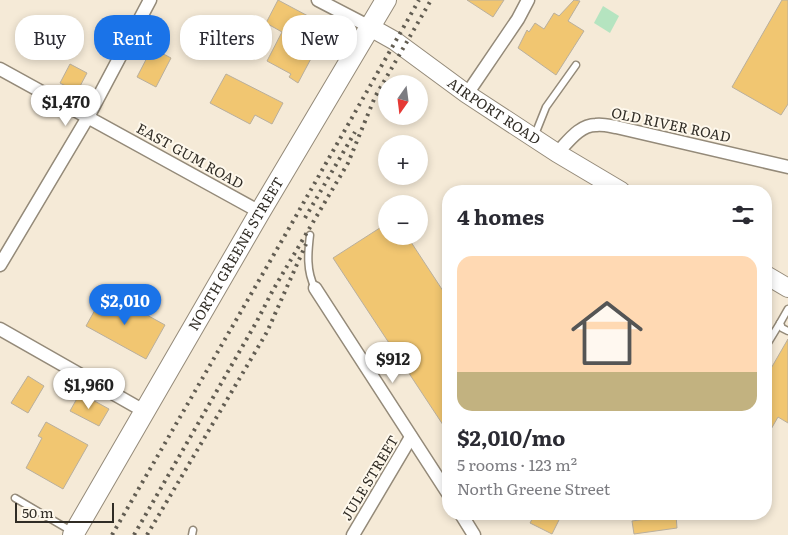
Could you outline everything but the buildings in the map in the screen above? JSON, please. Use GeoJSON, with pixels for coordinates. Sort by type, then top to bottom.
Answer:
{"type":"FeatureCollection","features":[{"type":"Feature","properties":{"kind":"main road","name":"NORTH GREENE STREET"},"geometry":{"type":"LineString","coordinates":[[74,534],[260,212],[386,0]]}},
{"type":"Feature","properties":{"kind":"street"},"geometry":{"type":"LineString","coordinates":[[0,265],[88,117],[150,0]]}},
{"type":"Feature","properties":{"kind":"street"},"geometry":{"type":"LineString","coordinates":[[318,0],[370,27]]}},
{"type":"Feature","properties":{"kind":"street"},"geometry":{"type":"LineString","coordinates":[[467,94],[518,19],[528,0]]}},
{"type":"Feature","properties":{"kind":"street","name":"AIRPORT ROAD"},"geometry":{"type":"LineString","coordinates":[[370,27],[395,41],[467,94],[533,138],[611,185]]}},
{"type":"Feature","properties":{"kind":"street","name":"EAST GUM ROAD"},"geometry":{"type":"LineString","coordinates":[[0,69],[260,212]]}},
{"type":"Feature","properties":{"kind":"street","name":"OLD RIVER ROAD"},"geometry":{"type":"LineString","coordinates":[[557,153],[582,128],[595,124],[616,127],[788,166]]}},
{"type":"Feature","properties":{"kind":"street"},"geometry":{"type":"LineString","coordinates":[[772,279],[788,288]]}},
{"type":"Feature","properties":{"kind":"street"},"geometry":{"type":"LineString","coordinates":[[315,288],[442,484]]}},
{"type":"Feature","properties":{"kind":"street"},"geometry":{"type":"LineString","coordinates":[[0,329],[144,411]]}},
{"type":"Feature","properties":{"kind":"street","name":"JULE STREET"},"geometry":{"type":"LineString","coordinates":[[353,535],[412,437]]}},
{"type":"Feature","properties":{"kind":"street"},"geometry":{"type":"LineString","coordinates":[[465,520],[474,535]]}},
{"type":"Feature","properties":{"kind":"lane"},"geometry":{"type":"LineString","coordinates":[[533,138],[546,108],[576,65]]}},
{"type":"Feature","properties":{"kind":"lane"},"geometry":{"type":"LineString","coordinates":[[310,235],[308,258],[310,277],[315,288]]}},
{"type":"Feature","properties":{"kind":"lane"},"geometry":{"type":"LineString","coordinates":[[772,336],[788,309]]}},
{"type":"Feature","properties":{"kind":"lane"},"geometry":{"type":"LineString","coordinates":[[780,323],[782,328],[788,331]]}},
{"type":"Feature","properties":{"kind":"lane"},"geometry":{"type":"LineString","coordinates":[[15,498],[74,534]]}},
{"type":"Feature","properties":{"kind":"green space"},"geometry":{"type":"Polygon","coordinates":[[[603,6],[619,16],[610,33],[594,23],[603,6]]]}},
{"type":"Feature","properties":{"kind":"railway"},"geometry":{"type":"LineString","coordinates":[[112,535],[419,0]]}},
{"type":"Feature","properties":{"kind":"railway"},"geometry":{"type":"LineString","coordinates":[[134,535],[273,290],[348,163],[375,97],[431,0]]}},
{"type":"Feature","properties":{"kind":"railway"},"geometry":{"type":"LineString","coordinates":[[305,218],[355,132]]}},
{"type":"Feature","properties":{"kind":"railway"},"geometry":{"type":"LineString","coordinates":[[147,535],[267,332],[306,244]]}}]}
